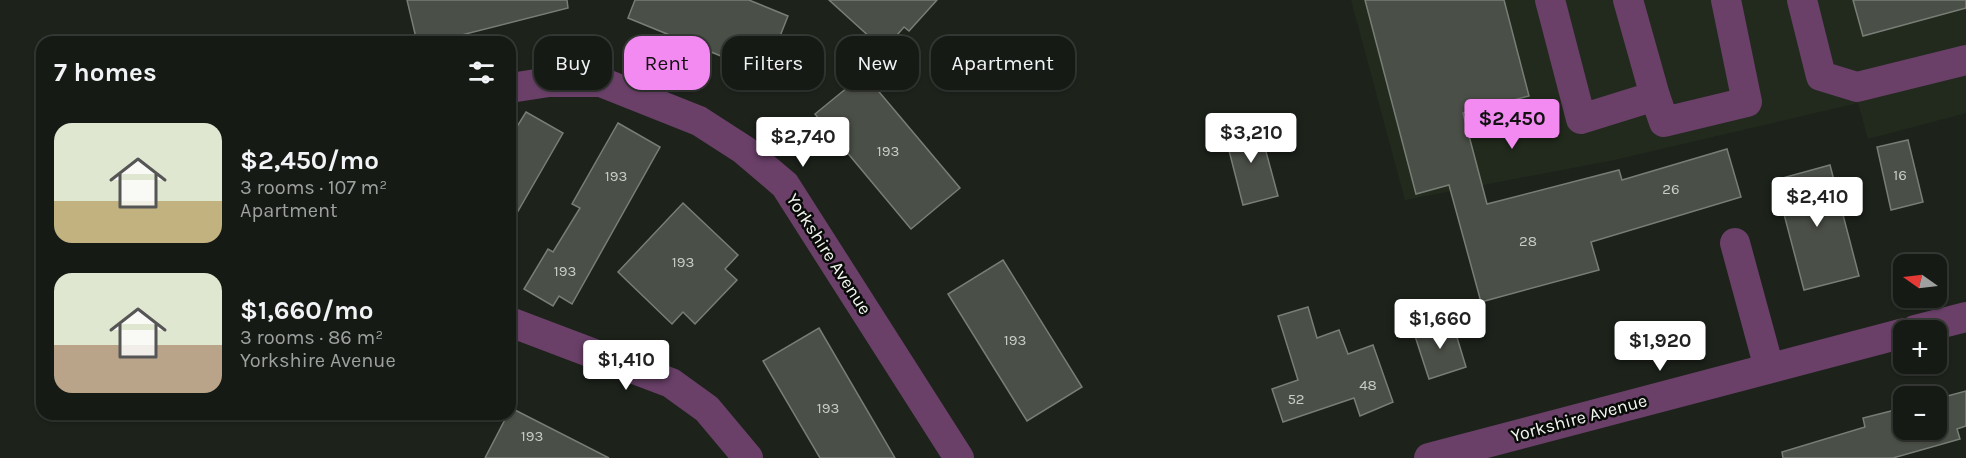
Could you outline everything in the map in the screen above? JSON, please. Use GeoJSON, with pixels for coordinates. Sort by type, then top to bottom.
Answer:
{"type":"FeatureCollection","features":[{"type":"Feature","properties":{"kind":"street"},"geometry":{"type":"LineString","coordinates":[[1550,0],[1581,118],[1655,96]]}},
{"type":"Feature","properties":{"kind":"street"},"geometry":{"type":"LineString","coordinates":[[1628,0],[1664,122],[1747,102],[1726,0]]}},
{"type":"Feature","properties":{"kind":"street"},"geometry":{"type":"LineString","coordinates":[[1802,0],[1821,76],[1857,87],[1966,60]]}},
{"type":"Feature","properties":{"kind":"street","name":"Yorkshire Avenue"},"geometry":{"type":"LineString","coordinates":[[516,87],[549,82],[601,82],[699,121],[744,150],[785,184],[959,458]]}},
{"type":"Feature","properties":{"kind":"street"},"geometry":{"type":"LineString","coordinates":[[1735,243],[1769,368]]}},
{"type":"Feature","properties":{"kind":"street"},"geometry":{"type":"LineString","coordinates":[[1947,322],[1966,317]]}},
{"type":"Feature","properties":{"kind":"street"},"geometry":{"type":"LineString","coordinates":[[516,324],[671,383],[707,409],[748,458]]}},
{"type":"Feature","properties":{"kind":"street","name":"Yorkshire Avenue"},"geometry":{"type":"LineString","coordinates":[[1429,458],[1893,336]]}},
{"type":"Feature","properties":{"kind":"shaded area"},"geometry":{"type":"Polygon","coordinates":[[[1351,0],[1966,0],[1966,113],[1868,139],[1858,103],[1614,160],[1405,200],[1351,0]]]}},
{"type":"Feature","properties":{"kind":"building"},"geometry":{"type":"Polygon","coordinates":[[[407,0],[567,0],[568,8],[458,36],[416,36],[407,0]]]}},
{"type":"Feature","properties":{"kind":"building"},"geometry":{"type":"Polygon","coordinates":[[[635,0],[749,0],[788,16],[780,36],[722,36],[722,56],[710,52],[710,36],[672,36],[628,18],[635,0]]]}},
{"type":"Feature","properties":{"kind":"building"},"geometry":{"type":"Polygon","coordinates":[[[829,0],[937,0],[909,31],[904,27],[896,36],[869,36],[829,0]]]}},
{"type":"Feature","properties":{"kind":"building"},"geometry":{"type":"Polygon","coordinates":[[[1365,0],[1504,0],[1529,96],[1463,113],[1487,204],[1619,170],[1622,180],[1727,149],[1741,197],[1591,242],[1599,270],[1481,302],[1449,185],[1416,194],[1365,0]]]}},
{"type":"Feature","properties":{"kind":"building"},"geometry":{"type":"Polygon","coordinates":[[[1853,0],[1966,0],[1966,8],[1863,36],[1853,0]]]}},
{"type":"Feature","properties":{"kind":"building"},"geometry":{"type":"Polygon","coordinates":[[[844,90],[877,90],[960,188],[911,229],[815,114],[844,90]]]}},
{"type":"Feature","properties":{"kind":"building"},"geometry":{"type":"Polygon","coordinates":[[[526,112],[563,133],[516,215],[516,128],[526,112]]]}},
{"type":"Feature","properties":{"kind":"building"},"geometry":{"type":"Polygon","coordinates":[[[1258,122],[1278,196],[1243,205],[1224,131],[1258,122]]]}},
{"type":"Feature","properties":{"kind":"building"},"geometry":{"type":"Polygon","coordinates":[[[618,123],[660,147],[572,304],[559,296],[553,306],[524,289],[548,249],[553,252],[580,208],[572,204],[618,123]]]}},
{"type":"Feature","properties":{"kind":"building"},"geometry":{"type":"Polygon","coordinates":[[[1908,140],[1923,202],[1891,210],[1877,147],[1908,140]]]}},
{"type":"Feature","properties":{"kind":"building"},"geometry":{"type":"Polygon","coordinates":[[[1830,165],[1859,276],[1804,290],[1775,180],[1830,165]]]}},
{"type":"Feature","properties":{"kind":"building"},"geometry":{"type":"Polygon","coordinates":[[[683,203],[738,255],[725,269],[737,280],[695,324],[683,312],[672,324],[618,272],[683,203]]]}},
{"type":"Feature","properties":{"kind":"building"},"geometry":{"type":"Polygon","coordinates":[[[1003,260],[1082,387],[1027,421],[948,294],[1003,260]]]}},
{"type":"Feature","properties":{"kind":"building"},"geometry":{"type":"Polygon","coordinates":[[[1308,307],[1317,338],[1339,330],[1348,354],[1373,345],[1393,402],[1360,416],[1354,398],[1283,422],[1272,389],[1298,380],[1278,316],[1308,307]]]}},
{"type":"Feature","properties":{"kind":"building"},"geometry":{"type":"Polygon","coordinates":[[[1452,321],[1466,367],[1429,379],[1414,333],[1452,321]]]}},
{"type":"Feature","properties":{"kind":"building"},"geometry":{"type":"Polygon","coordinates":[[[819,328],[895,458],[820,458],[763,361],[819,328]]]}},
{"type":"Feature","properties":{"kind":"building"},"geometry":{"type":"Polygon","coordinates":[[[1966,391],[1966,426],[1957,429],[1960,439],[1893,458],[1783,458],[1782,452],[1865,427],[1863,418],[1893,410],[1893,440],[1947,440],[1947,396],[1966,391]]]}},
{"type":"Feature","properties":{"kind":"building"},"geometry":{"type":"Polygon","coordinates":[[[516,411],[609,458],[485,458],[505,420],[516,420],[516,411]]]}}]}
